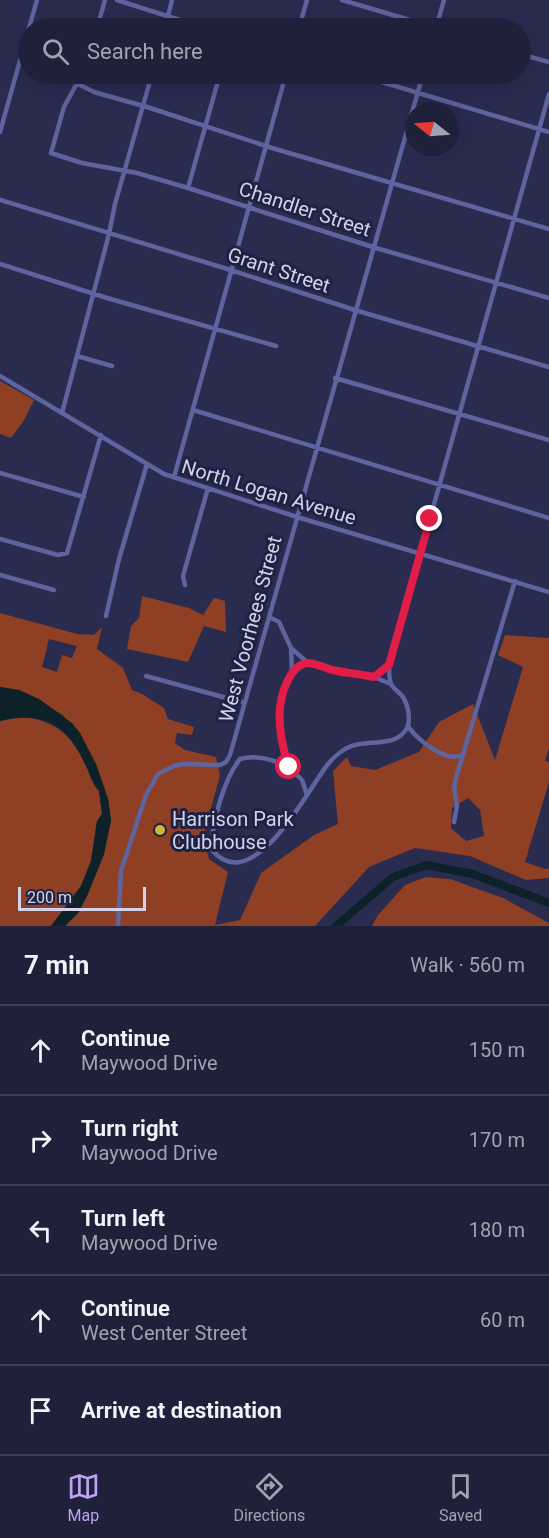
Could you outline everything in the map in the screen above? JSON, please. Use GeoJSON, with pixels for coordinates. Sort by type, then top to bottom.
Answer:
{"type":"FeatureCollection","features":[{"type":"Feature","properties":{"kind":"street"},"geometry":{"type":"LineString","coordinates":[[32,18],[37,0]]}},
{"type":"Feature","properties":{"kind":"street"},"geometry":{"type":"LineString","coordinates":[[100,18],[105,0]]}},
{"type":"Feature","properties":{"kind":"street"},"geometry":{"type":"LineString","coordinates":[[117,0],[171,18]]}},
{"type":"Feature","properties":{"kind":"street"},"geometry":{"type":"LineString","coordinates":[[168,16],[172,0]]}},
{"type":"Feature","properties":{"kind":"street"},"geometry":{"type":"LineString","coordinates":[[302,18],[307,0]]}},
{"type":"Feature","properties":{"kind":"street"},"geometry":{"type":"LineString","coordinates":[[342,0],[403,18]]}},
{"type":"Feature","properties":{"kind":"street"},"geometry":{"type":"LineString","coordinates":[[440,18],[444,0]]}},
{"type":"Feature","properties":{"kind":"street"},"geometry":{"type":"LineString","coordinates":[[531,57],[549,62]]}},
{"type":"Feature","properties":{"kind":"street"},"geometry":{"type":"LineString","coordinates":[[0,132],[18,77]]}},
{"type":"Feature","properties":{"kind":"street","name":"Chandler Street"},"geometry":{"type":"LineString","coordinates":[[76,84],[64,107],[51,153],[82,163],[124,170],[188,188],[373,247],[549,298]]}},
{"type":"Feature","properties":{"kind":"street"},"geometry":{"type":"LineString","coordinates":[[78,84],[94,92],[266,146],[549,229]]}},
{"type":"Feature","properties":{"kind":"street"},"geometry":{"type":"LineString","coordinates":[[62,412],[124,170],[149,84]]}},
{"type":"Feature","properties":{"kind":"street"},"geometry":{"type":"LineString","coordinates":[[188,188],[217,84]]}},
{"type":"Feature","properties":{"kind":"street"},"geometry":{"type":"LineString","coordinates":[[174,477],[283,84]]}},
{"type":"Feature","properties":{"kind":"street"},"geometry":{"type":"LineString","coordinates":[[388,84],[549,132]]}},
{"type":"Feature","properties":{"kind":"street","name":"West Voorhees Street"},"geometry":{"type":"LineString","coordinates":[[118,926],[121,871],[140,813],[158,774],[174,766],[220,765],[226,762],[233,744],[420,84]]}},
{"type":"Feature","properties":{"kind":"street"},"geometry":{"type":"LineString","coordinates":[[391,684],[389,665],[549,94]]}},
{"type":"Feature","properties":{"kind":"street","name":"Grant Street"},"geometry":{"type":"LineString","coordinates":[[0,200],[232,270],[355,310],[549,367]]}},
{"type":"Feature","properties":{"kind":"street"},"geometry":{"type":"LineString","coordinates":[[0,264],[276,346]]}},
{"type":"Feature","properties":{"kind":"street"},"geometry":{"type":"LineString","coordinates":[[77,356],[112,366]]}},
{"type":"Feature","properties":{"kind":"street","name":"North Logan Avenue"},"geometry":{"type":"LineString","coordinates":[[0,376],[147,464],[174,477],[297,517],[548,590]]}},
{"type":"Feature","properties":{"kind":"street"},"geometry":{"type":"LineString","coordinates":[[336,378],[549,440]]}},
{"type":"Feature","properties":{"kind":"street"},"geometry":{"type":"LineString","coordinates":[[193,410],[549,518]]}},
{"type":"Feature","properties":{"kind":"street"},"geometry":{"type":"LineString","coordinates":[[0,539],[63,555],[68,551],[101,435]]}},
{"type":"Feature","properties":{"kind":"street"},"geometry":{"type":"LineString","coordinates":[[106,616],[119,559],[147,464]]}},
{"type":"Feature","properties":{"kind":"street"},"geometry":{"type":"LineString","coordinates":[[0,473],[84,497]]}},
{"type":"Feature","properties":{"kind":"street"},"geometry":{"type":"LineString","coordinates":[[185,585],[183,576],[207,488]]}},
{"type":"Feature","properties":{"kind":"street"},"geometry":{"type":"LineString","coordinates":[[0,575],[54,590]]}},
{"type":"Feature","properties":{"kind":"street"},"geometry":{"type":"LineString","coordinates":[[453,822],[457,806],[454,788],[515,581]]}},
{"type":"Feature","properties":{"kind":"street"},"geometry":{"type":"LineString","coordinates":[[269,617],[279,622],[291,648],[292,672]]}},
{"type":"Feature","properties":{"kind":"street"},"geometry":{"type":"LineString","coordinates":[[291,648],[308,663],[332,670],[374,677],[391,684],[403,696],[409,713],[408,726],[402,736]]}},
{"type":"Feature","properties":{"kind":"street"},"geometry":{"type":"LineString","coordinates":[[289,767],[281,736],[279,711],[285,686],[292,672],[308,663]]}},
{"type":"Feature","properties":{"kind":"street"},"geometry":{"type":"LineString","coordinates":[[374,677],[389,665]]}},
{"type":"Feature","properties":{"kind":"street"},"geometry":{"type":"LineString","coordinates":[[146,676],[245,703]]}},
{"type":"Feature","properties":{"kind":"street"},"geometry":{"type":"LineString","coordinates":[[408,726],[414,735],[438,752],[456,757],[464,754]]}},
{"type":"Feature","properties":{"kind":"street"},"geometry":{"type":"LineString","coordinates":[[307,795],[302,780],[289,767],[251,756],[240,759],[227,781],[212,834],[212,850],[221,858],[238,862],[254,855],[271,842],[294,817],[307,795],[316,779],[345,748],[392,741],[402,736],[414,735]]}},
{"type":"Feature","properties":{"kind":"street"},"geometry":{"type":"LineString","coordinates":[[302,780],[316,779]]}},
{"type":"Feature","properties":{"kind":"shaded area"},"geometry":{"type":"Polygon","coordinates":[[[0,381],[34,400],[23,422],[11,438],[0,434],[0,381]]]}},
{"type":"Feature","properties":{"kind":"shaded area"},"geometry":{"type":"Polygon","coordinates":[[[142,596],[189,608],[203,615],[214,598],[225,601],[226,632],[204,626],[188,662],[127,649],[131,626],[139,618],[142,596]]]}},
{"type":"Feature","properties":{"kind":"shaded area"},"geometry":{"type":"Polygon","coordinates":[[[0,613],[77,634],[94,635],[102,627],[97,649],[123,668],[132,690],[164,708],[168,719],[194,727],[192,735],[177,733],[175,743],[185,750],[216,757],[220,775],[205,831],[209,859],[228,872],[215,925],[240,920],[261,873],[314,835],[338,824],[333,771],[347,757],[351,766],[375,770],[419,752],[439,722],[473,704],[495,760],[523,667],[498,655],[505,635],[549,638],[549,748],[545,761],[549,762],[549,782],[525,862],[545,869],[549,867],[549,878],[526,880],[470,856],[415,848],[369,867],[315,926],[65,926],[78,913],[104,854],[111,820],[108,799],[96,764],[63,715],[19,690],[0,687],[0,613]],[[49,639],[42,667],[57,672],[62,655],[72,658],[77,646],[49,639]],[[468,798],[452,808],[451,828],[466,841],[484,836],[480,810],[468,798]]]}},
{"type":"Feature","properties":{"kind":"shaded area"},"geometry":{"type":"Polygon","coordinates":[[[22,716],[45,722],[63,732],[76,748],[99,790],[102,814],[97,821],[91,861],[81,886],[51,926],[0,926],[0,721],[22,716]]]}},
{"type":"Feature","properties":{"kind":"shaded area"},"geometry":{"type":"Polygon","coordinates":[[[426,877],[450,879],[503,898],[549,923],[549,926],[372,926],[378,915],[405,885],[426,877]]]}},
{"type":"Feature","properties":{"kind":"water"},"geometry":{"type":"Polygon","coordinates":[[[0,687],[19,690],[39,699],[72,723],[80,733],[96,764],[108,799],[111,820],[104,854],[78,913],[65,926],[51,926],[81,886],[91,861],[97,821],[102,814],[99,791],[71,740],[53,724],[30,718],[0,721],[0,687]]]}},
{"type":"Feature","properties":{"kind":"waterway"},"geometry":{"type":"LineString","coordinates":[[336,926],[393,877],[426,865],[473,874],[549,903]]}},
{"type":"Feature","properties":{"kind":"place","name":"Harrison Park Clubhouse"},"geometry":{"type":"Point","coordinates":[160,830]}},
{"type":"Feature","properties":{"kind":"route"},"geometry":{"type":"LineString","coordinates":[[289,767],[281,736],[279,711],[285,686],[292,672],[308,663],[332,670],[374,677],[389,665],[430,519]]}}]}
